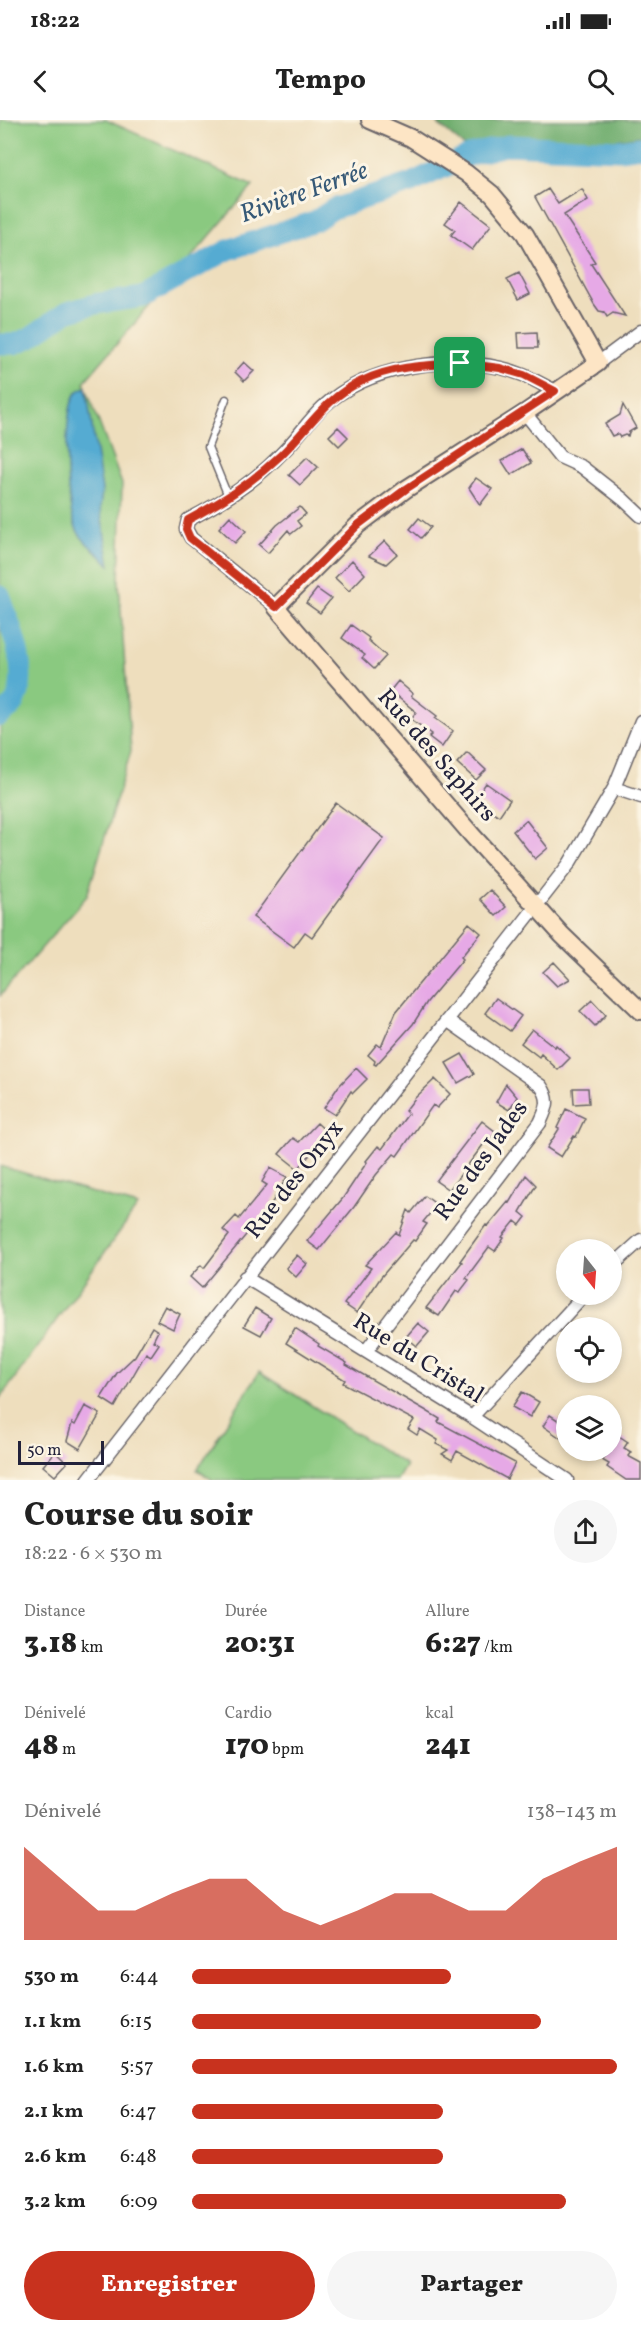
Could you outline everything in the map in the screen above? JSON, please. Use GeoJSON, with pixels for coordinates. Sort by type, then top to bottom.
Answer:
{"type":"FeatureCollection","features":[{"type":"Feature","properties":{"kind":"street"},"geometry":{"type":"LineString","coordinates":[[370,120],[411,138],[466,173],[492,194],[525,234],[598,363]]}},
{"type":"Feature","properties":{"kind":"street"},"geometry":{"type":"LineString","coordinates":[[276,607],[358,525],[406,489],[525,413],[641,331]]}},
{"type":"Feature","properties":{"kind":"street"},"geometry":{"type":"LineString","coordinates":[[229,498],[250,483],[284,452],[324,406],[362,381],[411,366],[460,363],[500,368],[524,375],[555,391]]}},
{"type":"Feature","properties":{"kind":"street"},"geometry":{"type":"LineString","coordinates":[[525,413],[560,457],[582,467],[641,516]]}},
{"type":"Feature","properties":{"kind":"street","name":"Rue des Saphirs"},"geometry":{"type":"LineString","coordinates":[[229,498],[188,520],[186,529],[190,538],[276,607],[465,827],[562,935],[641,1011]]}},
{"type":"Feature","properties":{"kind":"street","name":"Rue des Onyx"},"geometry":{"type":"LineString","coordinates":[[88,1480],[569,864],[614,788],[641,721]]}},
{"type":"Feature","properties":{"kind":"street"},"geometry":{"type":"LineString","coordinates":[[614,788],[641,797]]}},
{"type":"Feature","properties":{"kind":"street","name":"Rue des Jades"},"geometry":{"type":"LineString","coordinates":[[366,1351],[540,1123],[548,1105],[548,1096],[541,1086],[447,1020]]}},
{"type":"Feature","properties":{"kind":"street"},"geometry":{"type":"LineString","coordinates":[[622,1257],[641,1240]]}},
{"type":"Feature","properties":{"kind":"street","name":"Rue du Cristal"},"geometry":{"type":"LineString","coordinates":[[245,1277],[472,1417],[567,1480]]}},
{"type":"Feature","properties":{"kind":"street"},"geometry":{"type":"LineString","coordinates":[[472,1417],[575,1305]]}},
{"type":"Feature","properties":{"kind":"lane"},"geometry":{"type":"LineString","coordinates":[[226,399],[208,447],[229,498]]}},
{"type":"Feature","properties":{"kind":"green space"},"geometry":{"type":"Polygon","coordinates":[[[0,120],[106,120],[253,186],[84,382],[122,484],[119,583],[131,751],[87,896],[0,996],[0,120]]]}},
{"type":"Feature","properties":{"kind":"green space"},"geometry":{"type":"Polygon","coordinates":[[[439,120],[641,120],[641,136],[582,142],[503,139],[466,148],[438,124],[439,120]]]}},
{"type":"Feature","properties":{"kind":"green space"},"geometry":{"type":"Polygon","coordinates":[[[0,1166],[138,1206],[0,1399],[0,1166]]]}},
{"type":"Feature","properties":{"kind":"green space"},"geometry":{"type":"Polygon","coordinates":[[[259,1372],[406,1465],[397,1480],[213,1480],[197,1470],[259,1372]]]}},
{"type":"Feature","properties":{"kind":"water"},"geometry":{"type":"Polygon","coordinates":[[[86,387],[102,490],[100,509],[110,565],[80,536],[70,505],[67,446],[70,411],[75,394],[86,387]]]}},
{"type":"Feature","properties":{"kind":"building"},"geometry":{"type":"Polygon","coordinates":[[[548,189],[558,204],[582,189],[588,200],[564,215],[595,262],[591,264],[625,316],[613,313],[607,317],[594,304],[535,197],[548,189]]]}},
{"type":"Feature","properties":{"kind":"building"},"geometry":{"type":"Polygon","coordinates":[[[461,202],[491,225],[472,250],[451,235],[455,230],[445,223],[461,202]]]}},
{"type":"Feature","properties":{"kind":"building"},"geometry":{"type":"Polygon","coordinates":[[[519,273],[530,294],[518,300],[507,279],[519,273]]]}},
{"type":"Feature","properties":{"kind":"building"},"geometry":{"type":"Polygon","coordinates":[[[537,332],[538,348],[519,348],[518,333],[537,332]]]}},
{"type":"Feature","properties":{"kind":"building"},"geometry":{"type":"Polygon","coordinates":[[[244,362],[254,371],[244,381],[235,372],[244,362]]]}},
{"type":"Feature","properties":{"kind":"building"},"geometry":{"type":"Polygon","coordinates":[[[623,405],[636,428],[629,432],[628,436],[620,437],[617,434],[612,436],[605,424],[620,415],[623,405]]]}},
{"type":"Feature","properties":{"kind":"building"},"geometry":{"type":"Polygon","coordinates":[[[338,427],[348,437],[339,446],[329,436],[338,427]]]}},
{"type":"Feature","properties":{"kind":"building"},"geometry":{"type":"Polygon","coordinates":[[[522,449],[531,463],[511,475],[502,461],[522,449]]]}},
{"type":"Feature","properties":{"kind":"building"},"geometry":{"type":"Polygon","coordinates":[[[307,457],[318,467],[300,485],[289,475],[307,457]]]}},
{"type":"Feature","properties":{"kind":"building"},"geometry":{"type":"Polygon","coordinates":[[[476,478],[492,489],[480,505],[469,488],[476,478]]]}},
{"type":"Feature","properties":{"kind":"building"},"geometry":{"type":"Polygon","coordinates":[[[300,507],[306,514],[297,521],[301,526],[291,534],[288,530],[268,553],[259,545],[277,525],[300,507]]]}},
{"type":"Feature","properties":{"kind":"building"},"geometry":{"type":"Polygon","coordinates":[[[230,516],[246,531],[235,543],[219,528],[230,516]]]}},
{"type":"Feature","properties":{"kind":"building"},"geometry":{"type":"Polygon","coordinates":[[[419,518],[431,527],[421,538],[410,529],[419,518]]]}},
{"type":"Feature","properties":{"kind":"building"},"geometry":{"type":"Polygon","coordinates":[[[385,541],[397,554],[386,564],[369,556],[385,541]]]}},
{"type":"Feature","properties":{"kind":"building"},"geometry":{"type":"Polygon","coordinates":[[[352,560],[365,574],[349,591],[335,578],[352,560]]]}},
{"type":"Feature","properties":{"kind":"building"},"geometry":{"type":"Polygon","coordinates":[[[317,589],[331,599],[320,613],[306,603],[317,589]]]}},
{"type":"Feature","properties":{"kind":"building"},"geometry":{"type":"Polygon","coordinates":[[[351,625],[369,638],[368,640],[386,656],[374,669],[362,658],[365,655],[342,638],[351,625]]]}},
{"type":"Feature","properties":{"kind":"building"},"geometry":{"type":"Polygon","coordinates":[[[398,681],[413,694],[411,696],[437,716],[435,718],[453,731],[442,747],[429,737],[432,734],[411,719],[416,712],[390,691],[398,681]]]}},
{"type":"Feature","properties":{"kind":"building"},"geometry":{"type":"Polygon","coordinates":[[[467,752],[486,770],[476,780],[457,763],[467,752]]]}},
{"type":"Feature","properties":{"kind":"building"},"geometry":{"type":"Polygon","coordinates":[[[486,783],[510,800],[499,816],[475,799],[486,783]]]}},
{"type":"Feature","properties":{"kind":"building"},"geometry":{"type":"Polygon","coordinates":[[[336,803],[384,838],[312,937],[305,932],[294,947],[253,917],[336,803]]]}},
{"type":"Feature","properties":{"kind":"building"},"geometry":{"type":"Polygon","coordinates":[[[526,820],[548,848],[535,859],[513,831],[526,820]]]}},
{"type":"Feature","properties":{"kind":"building"},"geometry":{"type":"Polygon","coordinates":[[[490,890],[506,907],[496,916],[480,899],[490,890]]]}},
{"type":"Feature","properties":{"kind":"building"},"geometry":{"type":"Polygon","coordinates":[[[469,923],[481,933],[461,957],[463,959],[427,1002],[413,1024],[376,1065],[374,1064],[375,1061],[368,1055],[377,1044],[381,1047],[396,1012],[469,923]]]}},
{"type":"Feature","properties":{"kind":"building"},"geometry":{"type":"Polygon","coordinates":[[[554,962],[570,979],[557,986],[543,972],[554,962]]]}},
{"type":"Feature","properties":{"kind":"building"},"geometry":{"type":"Polygon","coordinates":[[[496,998],[521,1016],[510,1031],[485,1013],[496,998]]]}},
{"type":"Feature","properties":{"kind":"building"},"geometry":{"type":"Polygon","coordinates":[[[592,1000],[606,1015],[595,1026],[580,1011],[592,1000]]]}},
{"type":"Feature","properties":{"kind":"building"},"geometry":{"type":"Polygon","coordinates":[[[532,1029],[555,1047],[556,1045],[570,1058],[558,1070],[541,1054],[539,1057],[521,1043],[532,1029]]]}},
{"type":"Feature","properties":{"kind":"building"},"geometry":{"type":"Polygon","coordinates":[[[462,1054],[474,1074],[458,1083],[446,1063],[462,1054]]]}},
{"type":"Feature","properties":{"kind":"building"},"geometry":{"type":"Polygon","coordinates":[[[356,1068],[367,1079],[353,1093],[351,1091],[335,1115],[324,1108],[338,1087],[356,1068]]]}},
{"type":"Feature","properties":{"kind":"building"},"geometry":{"type":"Polygon","coordinates":[[[435,1079],[450,1094],[437,1108],[433,1105],[397,1156],[394,1154],[376,1175],[354,1207],[319,1250],[307,1241],[343,1198],[378,1146],[382,1149],[408,1114],[405,1111],[415,1098],[435,1079]]]}},
{"type":"Feature","properties":{"kind":"building"},"geometry":{"type":"Polygon","coordinates":[[[506,1084],[517,1097],[509,1110],[496,1102],[506,1084]]]}},
{"type":"Feature","properties":{"kind":"building"},"geometry":{"type":"Polygon","coordinates":[[[573,1088],[588,1088],[589,1103],[574,1104],[573,1088]]]}},
{"type":"Feature","properties":{"kind":"building"},"geometry":{"type":"Polygon","coordinates":[[[566,1109],[585,1118],[576,1137],[574,1136],[561,1157],[547,1148],[559,1129],[557,1128],[566,1109]]]}},
{"type":"Feature","properties":{"kind":"building"},"geometry":{"type":"Polygon","coordinates":[[[482,1121],[496,1132],[488,1143],[486,1141],[449,1190],[436,1181],[482,1121]]]}},
{"type":"Feature","properties":{"kind":"building"},"geometry":{"type":"Polygon","coordinates":[[[317,1123],[328,1133],[298,1169],[279,1154],[293,1138],[299,1142],[317,1123]]]}},
{"type":"Feature","properties":{"kind":"building"},"geometry":{"type":"Polygon","coordinates":[[[270,1168],[287,1177],[270,1206],[202,1288],[190,1277],[201,1265],[204,1268],[229,1235],[223,1230],[236,1216],[239,1219],[267,1185],[262,1182],[270,1168]]]}},
{"type":"Feature","properties":{"kind":"building"},"geometry":{"type":"Polygon","coordinates":[[[526,1175],[536,1185],[520,1212],[526,1217],[520,1225],[515,1221],[502,1237],[504,1238],[495,1251],[489,1247],[466,1278],[469,1280],[459,1293],[456,1291],[439,1316],[426,1308],[462,1262],[460,1261],[486,1225],[488,1226],[509,1203],[526,1175]]]}},
{"type":"Feature","properties":{"kind":"building"},"geometry":{"type":"Polygon","coordinates":[[[425,1196],[437,1205],[423,1222],[427,1224],[415,1241],[413,1240],[381,1277],[357,1313],[344,1304],[371,1268],[365,1265],[396,1232],[399,1235],[408,1210],[411,1213],[425,1196]]]}},
{"type":"Feature","properties":{"kind":"building"},"geometry":{"type":"Polygon","coordinates":[[[297,1255],[307,1264],[296,1277],[286,1268],[297,1255]]]}},
{"type":"Feature","properties":{"kind":"building"},"geometry":{"type":"Polygon","coordinates":[[[165,1306],[180,1314],[173,1329],[157,1321],[165,1306]]]}},
{"type":"Feature","properties":{"kind":"building"},"geometry":{"type":"Polygon","coordinates":[[[255,1308],[271,1318],[261,1335],[244,1326],[255,1308]]]}},
{"type":"Feature","properties":{"kind":"building"},"geometry":{"type":"Polygon","coordinates":[[[418,1323],[429,1332],[417,1346],[406,1337],[418,1323]]]}},
{"type":"Feature","properties":{"kind":"building"},"geometry":{"type":"Polygon","coordinates":[[[152,1327],[158,1331],[153,1341],[159,1344],[151,1356],[146,1353],[115,1407],[101,1398],[117,1373],[135,1356],[152,1327]]]}},
{"type":"Feature","properties":{"kind":"building"},"geometry":{"type":"Polygon","coordinates":[[[295,1328],[319,1344],[318,1346],[347,1363],[346,1365],[440,1419],[438,1422],[515,1463],[507,1479],[457,1451],[452,1460],[442,1454],[448,1450],[436,1444],[438,1440],[420,1429],[417,1435],[408,1429],[414,1420],[343,1383],[345,1380],[286,1343],[295,1328]]]}},
{"type":"Feature","properties":{"kind":"building"},"geometry":{"type":"Polygon","coordinates":[[[522,1392],[539,1402],[530,1417],[512,1407],[522,1392]]]}},
{"type":"Feature","properties":{"kind":"building"},"geometry":{"type":"Polygon","coordinates":[[[85,1406],[100,1414],[80,1449],[67,1441],[72,1423],[75,1425],[85,1406]]]}},
{"type":"Feature","properties":{"kind":"building"},"geometry":{"type":"Polygon","coordinates":[[[550,1415],[556,1419],[556,1435],[543,1426],[550,1415]]]}},
{"type":"Feature","properties":{"kind":"building"},"geometry":{"type":"Polygon","coordinates":[[[622,1438],[628,1442],[624,1448],[631,1452],[628,1456],[641,1463],[641,1480],[626,1480],[607,1467],[609,1464],[604,1461],[622,1461],[622,1438]]]}},
{"type":"Feature","properties":{"kind":"building"},"geometry":{"type":"Polygon","coordinates":[[[55,1452],[67,1463],[55,1476],[43,1466],[55,1452]]]}},
{"type":"Feature","properties":{"kind":"waterway","name":"Rivière Ferrée"},"geometry":{"type":"LineString","coordinates":[[0,344],[14,344],[29,338],[67,312],[95,304],[143,297],[228,250],[315,221],[333,209],[411,183],[473,154],[509,145],[619,150],[641,147]]}},
{"type":"Feature","properties":{"kind":"waterway","name":"Rivière Ferrée"},"geometry":{"type":"LineString","coordinates":[[0,596],[18,650],[21,679],[14,704],[0,716]]}},
{"type":"Feature","properties":{"kind":"route"},"geometry":{"type":"LineString","coordinates":[[460,363],[500,368],[524,375],[555,391],[525,413],[406,489],[358,525],[276,607],[190,538],[186,529],[188,520],[229,498],[250,483],[284,452],[324,406],[362,381],[411,366],[460,363]]}}]}
